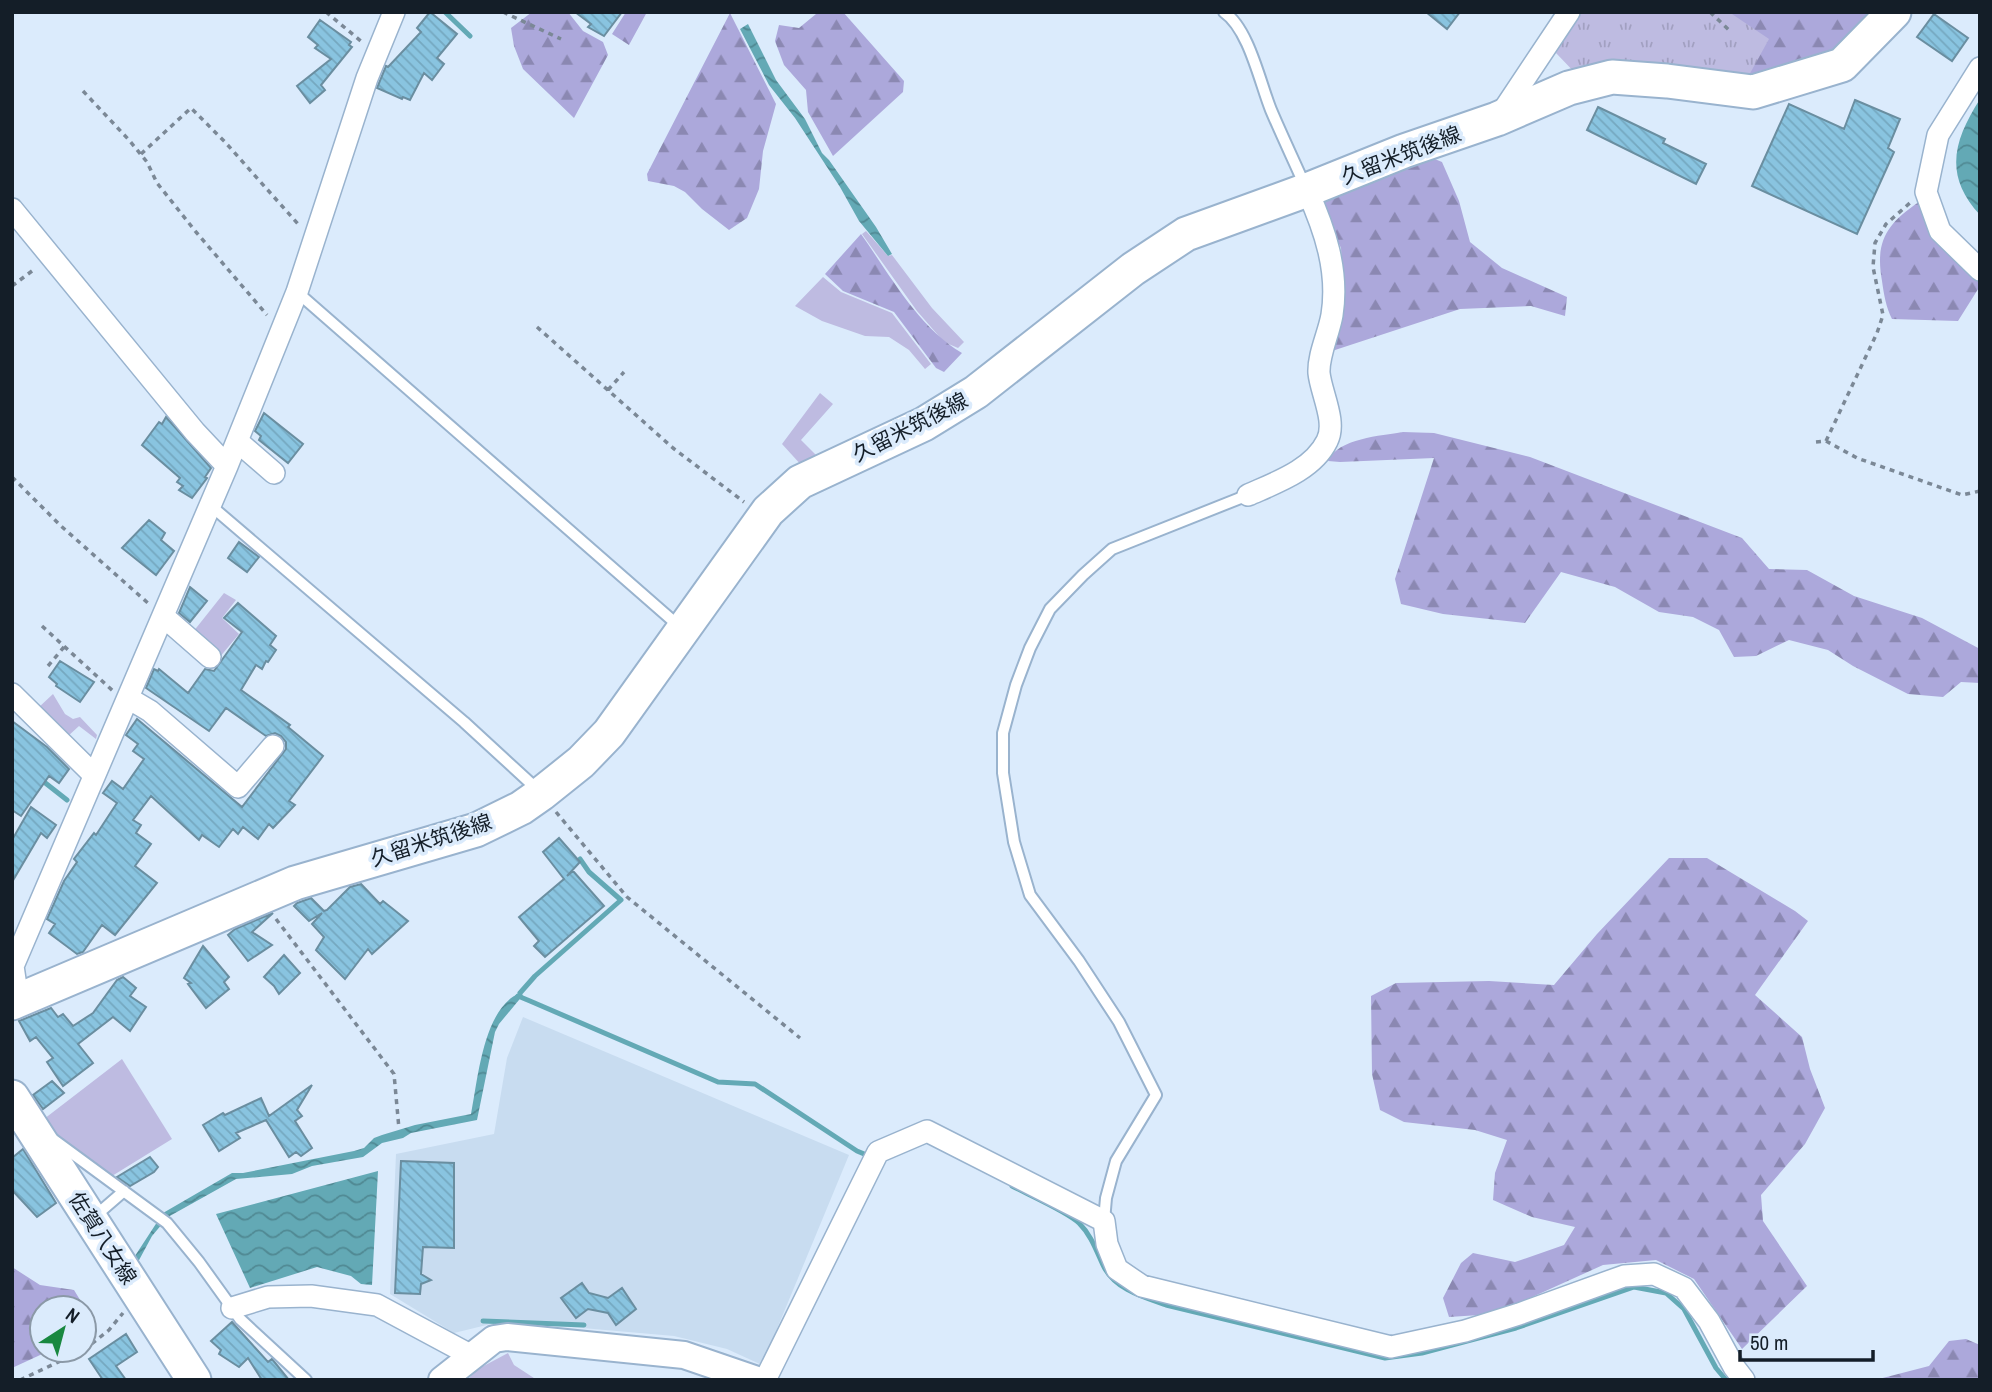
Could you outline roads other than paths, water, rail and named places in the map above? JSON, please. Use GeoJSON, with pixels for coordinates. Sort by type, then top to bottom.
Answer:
{"type":"FeatureCollection","features":[{"type":"Feature","properties":{"kind":"main road","name":"久留米筑後線"},"geometry":{"type":"LineString","coordinates":[[15,1002],[260,897],[326,873],[476,830],[521,808],[581,762],[609,733],[763,517],[800,482],[924,425],[976,393],[1133,269],[1186,234],[1497,119],[1569,88],[1612,77],[1753,92],[1842,65],[1894,12]]}},
{"type":"Feature","properties":{"kind":"main road","name":"佐賀八女線"},"geometry":{"type":"LineString","coordinates":[[20,1109],[194,1380]]}},
{"type":"Feature","properties":{"kind":"street"},"geometry":{"type":"LineString","coordinates":[[15,1002],[13,966],[127,700],[159,613],[227,466],[297,292],[367,78],[394,12]]}},
{"type":"Feature","properties":{"kind":"street"},"geometry":{"type":"LineString","coordinates":[[1497,119],[1569,12]]}},
{"type":"Feature","properties":{"kind":"street"},"geometry":{"type":"LineString","coordinates":[[1980,68],[1938,135],[1926,192],[1940,231],[1980,270]]}},
{"type":"Feature","properties":{"kind":"street"},"geometry":{"type":"LineString","coordinates":[[1248,495],[1279,482],[1311,462],[1328,440],[1329,420],[1319,370],[1332,315],[1335,281],[1325,231],[1307,190]]}},
{"type":"Feature","properties":{"kind":"street"},"geometry":{"type":"LineString","coordinates":[[12,209],[195,432],[227,466]]}},
{"type":"Feature","properties":{"kind":"street"},"geometry":{"type":"LineString","coordinates":[[237,441],[274,473]]}},
{"type":"Feature","properties":{"kind":"street"},"geometry":{"type":"LineString","coordinates":[[159,613],[210,657]]}},
{"type":"Feature","properties":{"kind":"street"},"geometry":{"type":"LineString","coordinates":[[12,694],[94,775]]}},
{"type":"Feature","properties":{"kind":"street"},"geometry":{"type":"LineString","coordinates":[[127,700],[150,711],[238,787],[273,746]]}},
{"type":"Feature","properties":{"kind":"street"},"geometry":{"type":"LineString","coordinates":[[765,1380],[878,1152],[927,1131],[1104,1222],[1107,1244],[1117,1269],[1142,1286],[1391,1347],[1465,1331],[1624,1276],[1654,1274],[1684,1288],[1709,1321],[1744,1380]]}},
{"type":"Feature","properties":{"kind":"street"},"geometry":{"type":"LineString","coordinates":[[232,1308],[268,1297],[312,1296],[377,1305],[472,1356]]}},
{"type":"Feature","properties":{"kind":"street"},"geometry":{"type":"LineString","coordinates":[[442,1380],[494,1339],[507,1337],[684,1355],[757,1380]]}},
{"type":"Feature","properties":{"kind":"lane"},"geometry":{"type":"LineString","coordinates":[[1224,12],[1230,16],[1244,38],[1271,109],[1307,190]]}},
{"type":"Feature","properties":{"kind":"lane"},"geometry":{"type":"LineString","coordinates":[[297,292],[683,629]]}},
{"type":"Feature","properties":{"kind":"lane"},"geometry":{"type":"LineString","coordinates":[[1104,1222],[1106,1198],[1116,1161],[1156,1095],[1119,1021],[1030,895],[1014,842],[1005,787],[1003,733],[1016,685],[1030,648],[1050,609],[1083,575],[1112,549],[1248,495]]}},
{"type":"Feature","properties":{"kind":"lane"},"geometry":{"type":"LineString","coordinates":[[210,505],[464,722],[541,794]]}},
{"type":"Feature","properties":{"kind":"lane"},"geometry":{"type":"LineString","coordinates":[[20,1109],[167,1223],[200,1262],[240,1319],[306,1380]]}},
{"type":"Feature","properties":{"kind":"lane"},"geometry":{"type":"LineString","coordinates":[[90,1219],[124,1191]]}},
{"type":"Feature","properties":{"kind":"water"},"geometry":{"type":"Polygon","coordinates":[[[748,24],[776,80],[805,119],[822,153],[876,227],[892,254],[888,256],[859,221],[795,118],[769,85],[740,29],[748,24]]]}},
{"type":"Feature","properties":{"kind":"water"},"geometry":{"type":"Polygon","coordinates":[[[1980,99],[1980,215],[1961,186],[1956,157],[1964,129],[1980,99]]]}},
{"type":"Feature","properties":{"kind":"water"},"geometry":{"type":"Polygon","coordinates":[[[520,993],[523,995],[495,1032],[477,1120],[411,1133],[403,1138],[382,1143],[363,1157],[312,1166],[292,1174],[236,1179],[168,1217],[152,1236],[138,1262],[133,1259],[163,1213],[232,1173],[354,1151],[364,1148],[374,1138],[382,1135],[415,1125],[471,1114],[484,1046],[490,1029],[508,1001],[520,993]]]}},
{"type":"Feature","properties":{"kind":"water"},"geometry":{"type":"Polygon","coordinates":[[[378,1171],[372,1285],[361,1284],[351,1276],[317,1267],[250,1288],[216,1214],[378,1171]]]}},
{"type":"Feature","properties":{"kind":"waterway"},"geometry":{"type":"LineString","coordinates":[[445,12],[470,36]]}},
{"type":"Feature","properties":{"kind":"waterway"},"geometry":{"type":"LineString","coordinates":[[39,778],[67,800]]}},
{"type":"Feature","properties":{"kind":"waterway"},"geometry":{"type":"LineString","coordinates":[[520,993],[535,976],[621,900],[589,872],[580,859]]}},
{"type":"Feature","properties":{"kind":"waterway"},"geometry":{"type":"LineString","coordinates":[[516,999],[518,996],[718,1082],[755,1084],[857,1151],[869,1156]]}},
{"type":"Feature","properties":{"kind":"waterway"},"geometry":{"type":"LineString","coordinates":[[1012,1186],[1079,1223],[1114,1280],[1139,1295],[1166,1305],[1385,1358],[1422,1353],[1516,1328],[1634,1287],[1666,1293],[1684,1309],[1716,1368],[1726,1380]]}},
{"type":"Feature","properties":{"kind":"waterway"},"geometry":{"type":"LineString","coordinates":[[483,1321],[584,1325]]}}]}
